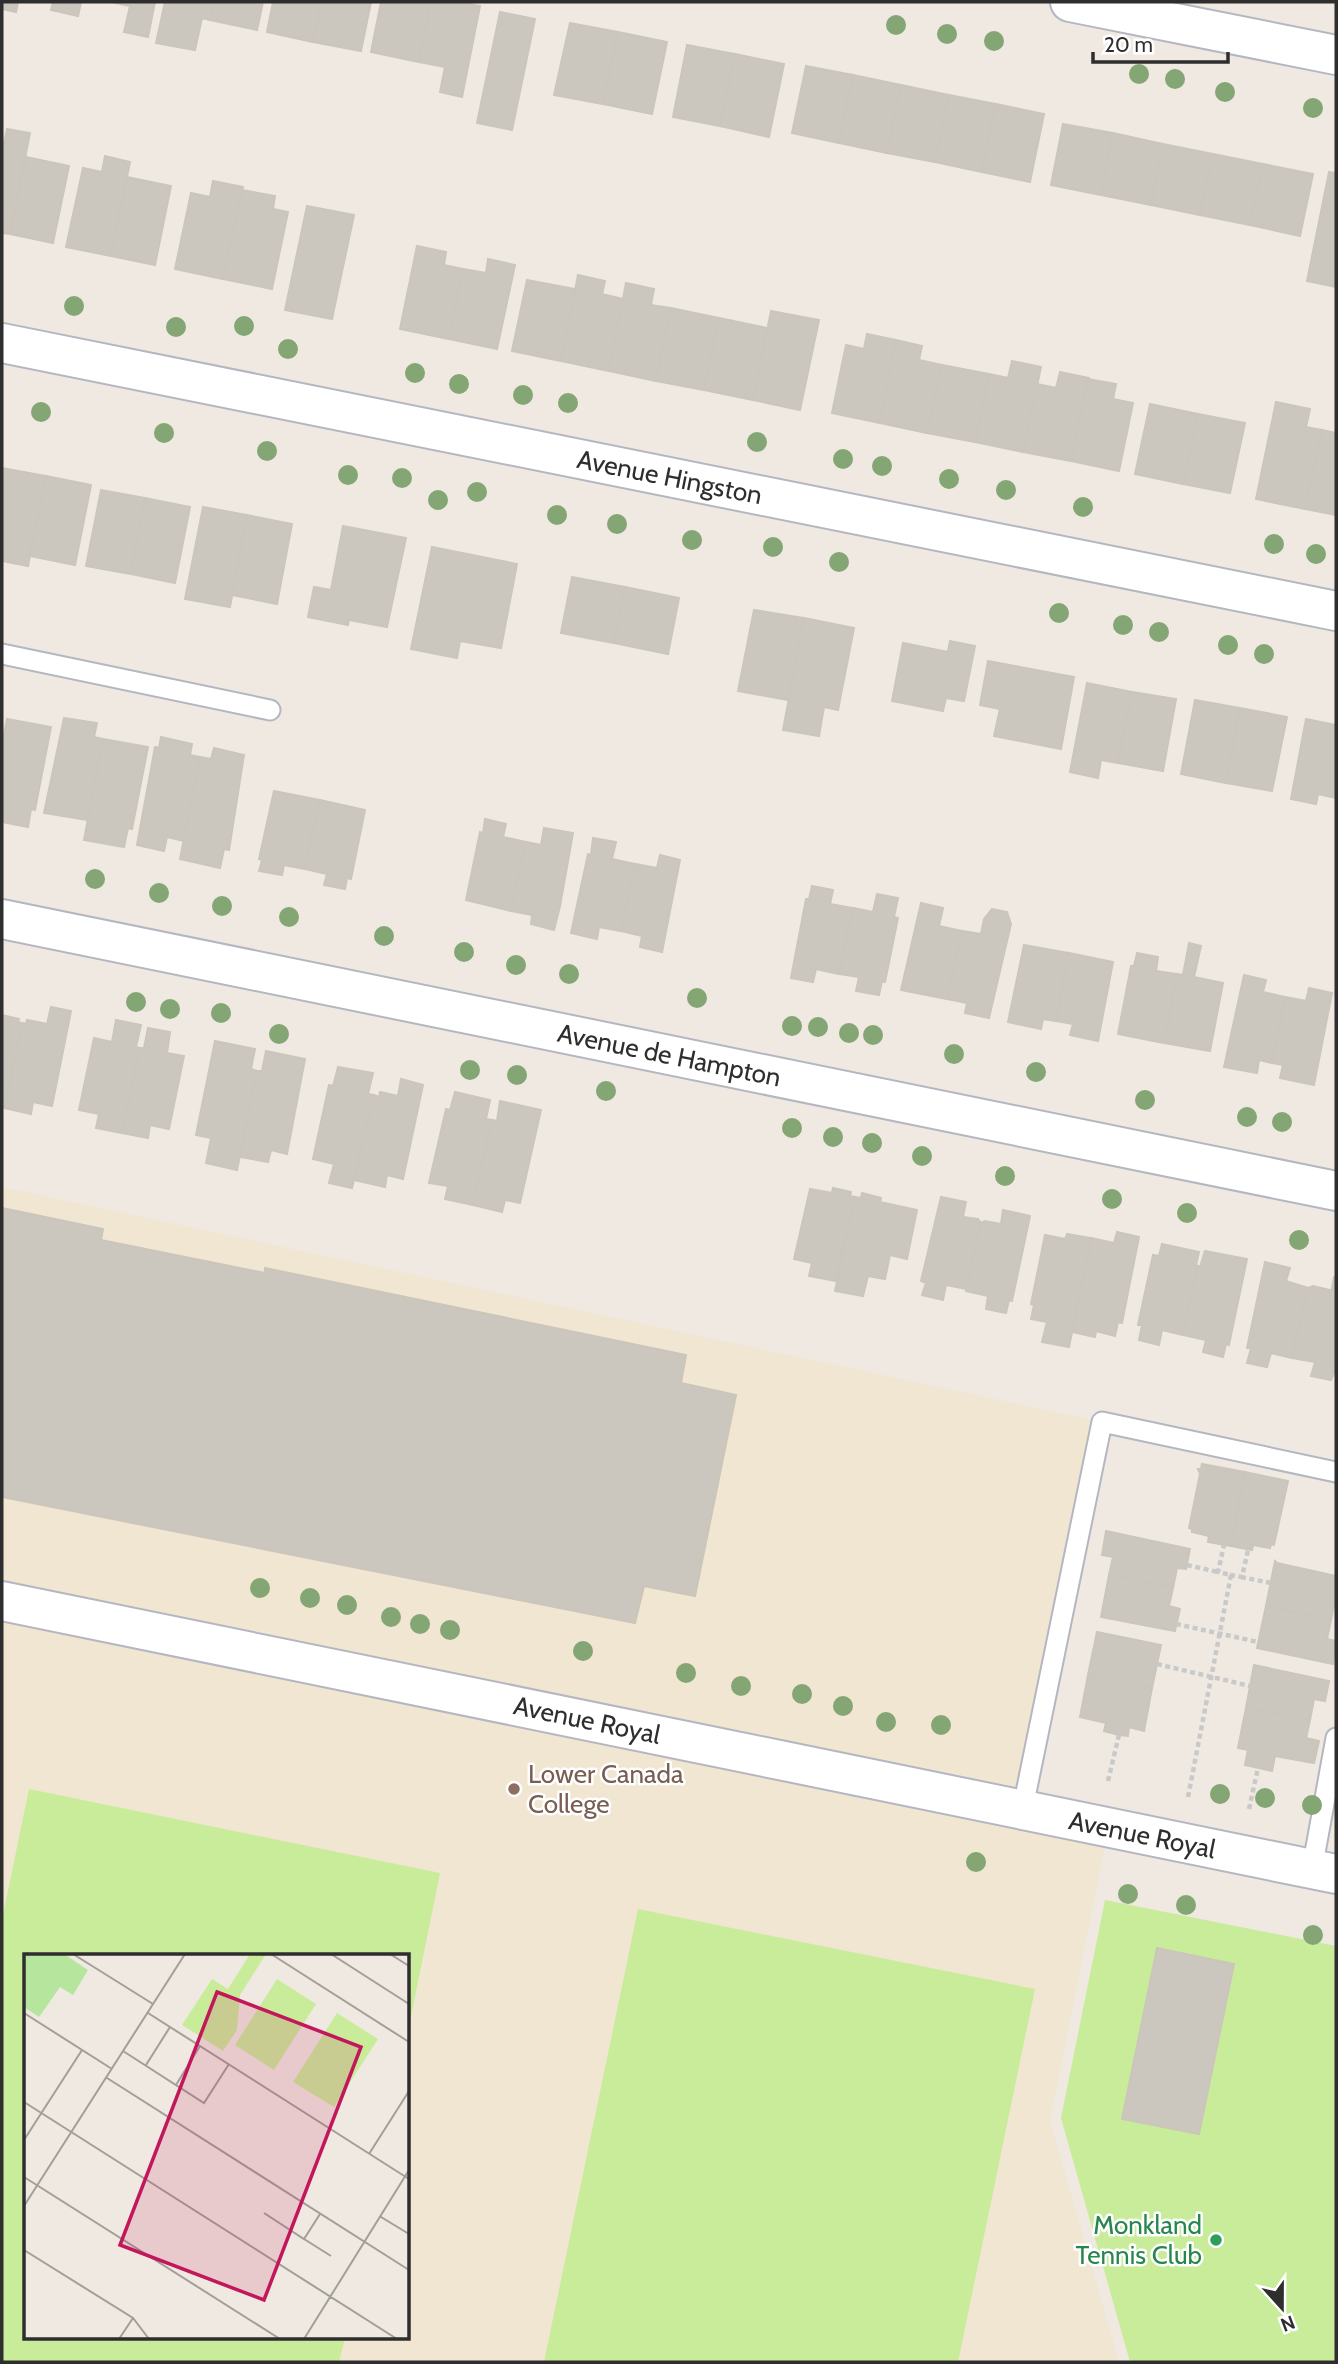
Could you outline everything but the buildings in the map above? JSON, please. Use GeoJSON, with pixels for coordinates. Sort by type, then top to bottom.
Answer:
{"type":"FeatureCollection","features":[{"type":"Feature","properties":{"kind":"street"},"geometry":{"type":"LineString","coordinates":[[1070,2],[1336,55]]}},
{"type":"Feature","properties":{"kind":"street","name":"Avenue Hingston"},"geometry":{"type":"LineString","coordinates":[[2,343],[1336,611]]}},
{"type":"Feature","properties":{"kind":"street","name":"Avenue de Hampton"},"geometry":{"type":"LineString","coordinates":[[2,919],[1336,1191]]}},
{"type":"Feature","properties":{"kind":"street","name":"Avenue Royal"},"geometry":{"type":"LineString","coordinates":[[2,1601],[1022,1812],[1324,1871]]}},
{"type":"Feature","properties":{"kind":"lane"},"geometry":{"type":"LineString","coordinates":[[2,654],[270,710]]}},
{"type":"Feature","properties":{"kind":"lane"},"geometry":{"type":"LineString","coordinates":[[1022,1812],[1102,1422],[1336,1472]]}},
{"type":"Feature","properties":{"kind":"lane"},"geometry":{"type":"LineString","coordinates":[[1324,1871],[1336,1738]]}},
{"type":"Feature","properties":{"kind":"path"},"geometry":{"type":"LineString","coordinates":[[1218,1572],[1224,1545]]}},
{"type":"Feature","properties":{"kind":"path"},"geometry":{"type":"LineString","coordinates":[[1242,1577],[1248,1550]]}},
{"type":"Feature","properties":{"kind":"path"},"geometry":{"type":"LineString","coordinates":[[1186,1565],[1271,1583]]}},
{"type":"Feature","properties":{"kind":"path"},"geometry":{"type":"LineString","coordinates":[[1188,1797],[1231,1575]]}},
{"type":"Feature","properties":{"kind":"path"},"geometry":{"type":"LineString","coordinates":[[1176,1625],[1258,1642]]}},
{"type":"Feature","properties":{"kind":"path"},"geometry":{"type":"LineString","coordinates":[[1157,1664],[1250,1686]]}},
{"type":"Feature","properties":{"kind":"path"},"geometry":{"type":"LineString","coordinates":[[1108,1781],[1119,1735]]}},
{"type":"Feature","properties":{"kind":"path"},"geometry":{"type":"LineString","coordinates":[[1249,1809],[1258,1768]]}},
{"type":"Feature","properties":{"kind":"shaded area","name":"Lower Canada College"},"geometry":{"type":"Polygon","coordinates":[[[2,1187],[1102,1422],[1022,1811],[1108,1830],[1050,2121],[1119,2362],[2,2362],[2,1187]]]}},
{"type":"Feature","properties":{"kind":"green space"},"geometry":{"type":"Polygon","coordinates":[[[29,1789],[440,1873],[410,2021],[410,1954],[24,1954],[24,2340],[344,2340],[339,2362],[2,2362],[2,1920],[29,1789]]]}},
{"type":"Feature","properties":{"kind":"green space","name":"Monkland Tennis Club"},"geometry":{"type":"Polygon","coordinates":[[[1105,1900],[1336,1946],[1336,2362],[1130,2362],[1061,2118],[1105,1900]]]}},
{"type":"Feature","properties":{"kind":"green space"},"geometry":{"type":"Polygon","coordinates":[[[638,1909],[1035,1989],[958,2362],[544,2362],[638,1909]]]}},
{"type":"Feature","properties":{"kind":"place","name":"Lower Canada College"},"geometry":{"type":"Point","coordinates":[514,1789]}},
{"type":"Feature","properties":{"kind":"place","name":"Monkland Tennis Club"},"geometry":{"type":"Point","coordinates":[1216,2240]}}]}
